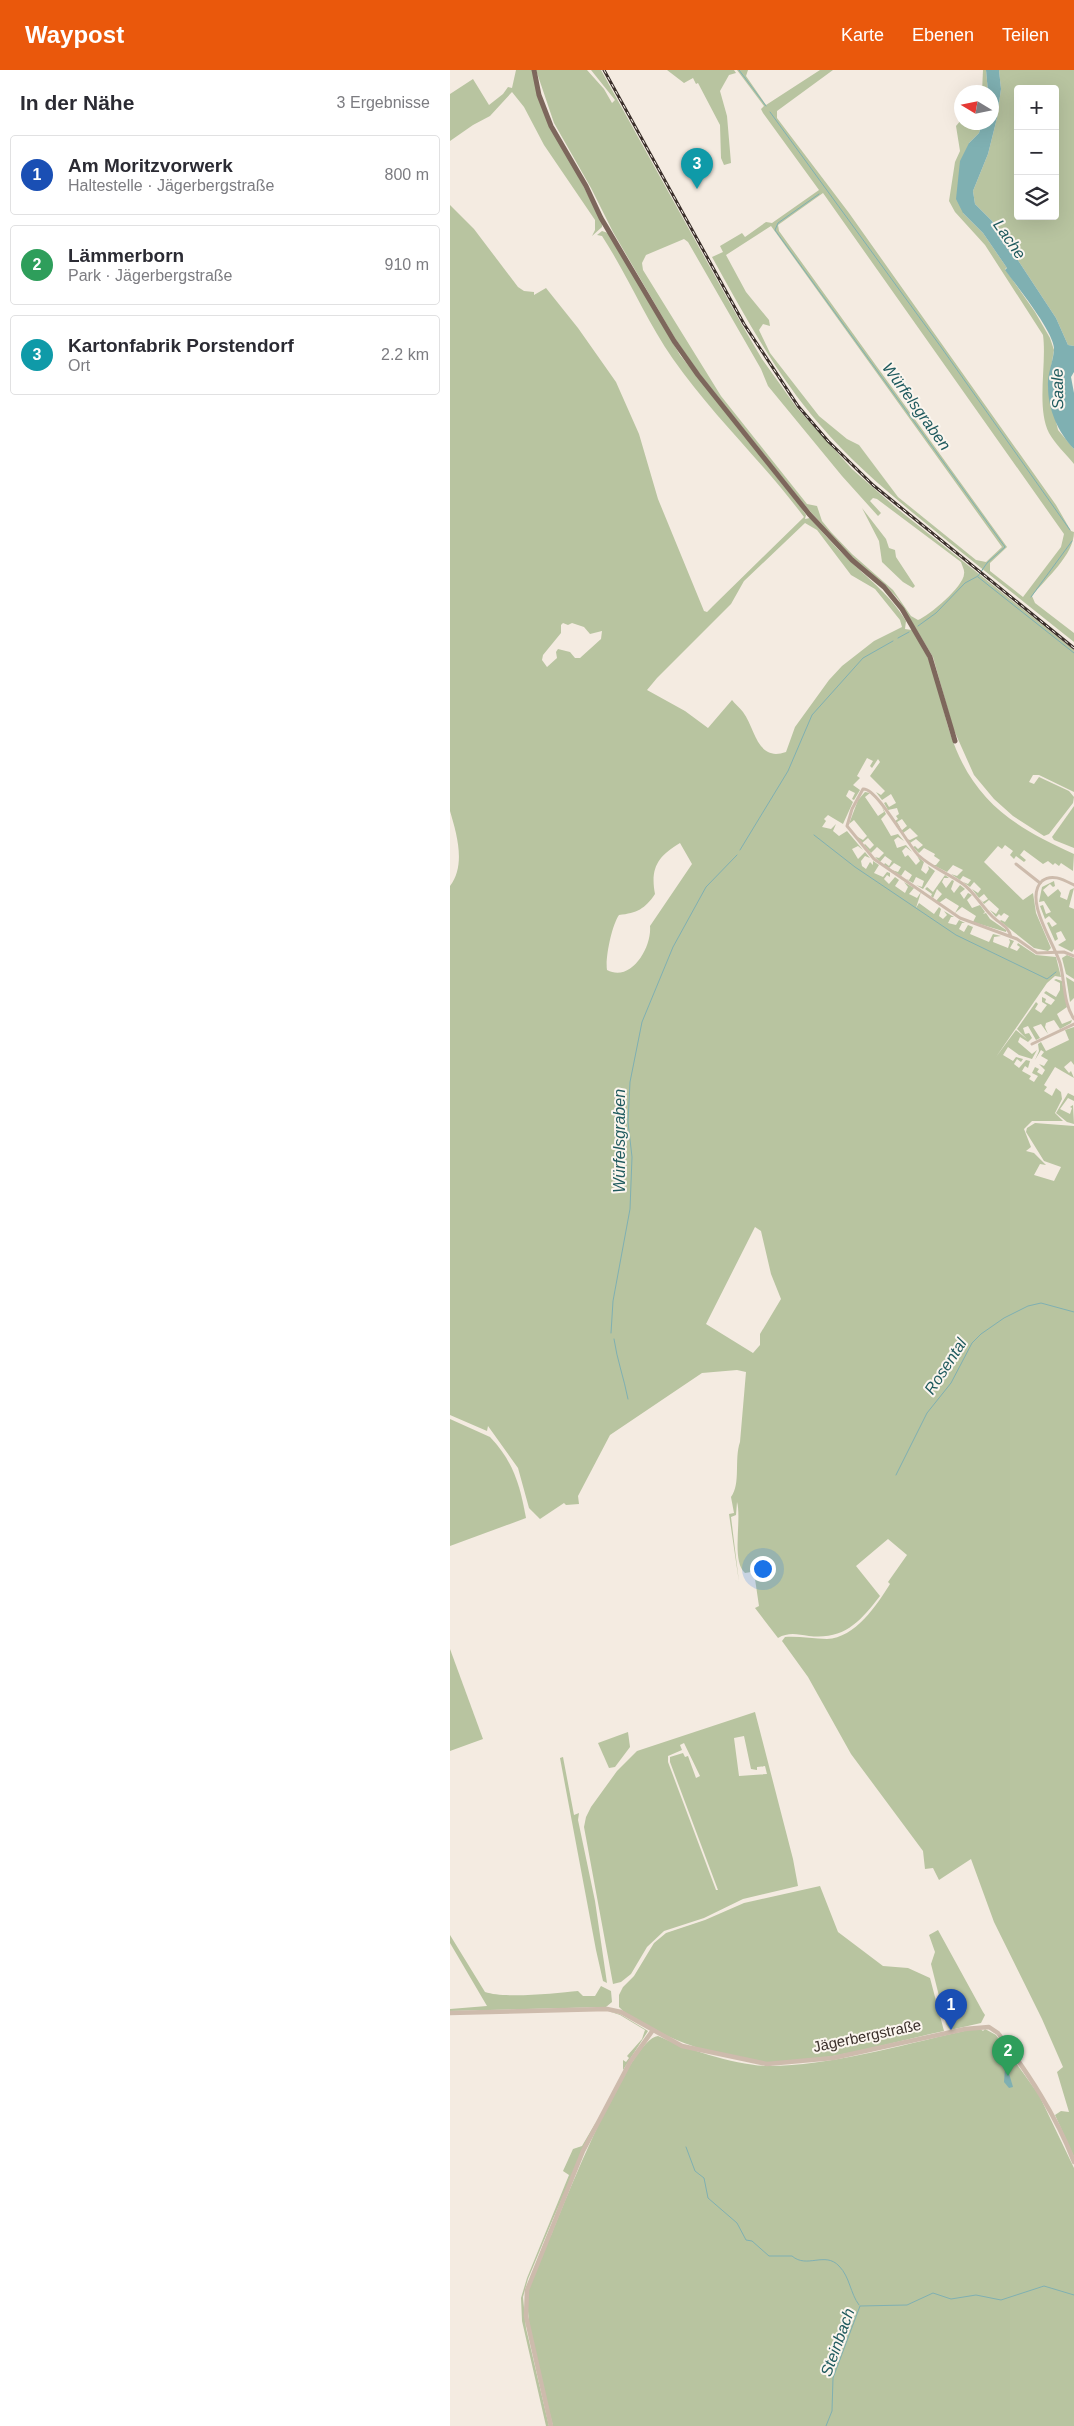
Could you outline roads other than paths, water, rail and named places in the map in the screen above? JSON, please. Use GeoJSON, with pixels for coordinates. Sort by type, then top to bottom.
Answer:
{"type":"FeatureCollection","features":[{"type":"Feature","properties":{"kind":"main road"},"geometry":{"type":"LineString","coordinates":[[534,70],[539,95],[551,126],[586,186],[601,218],[678,347],[809,514],[865,572],[890,593],[928,652],[955,741]]}},
{"type":"Feature","properties":{"kind":"street"},"geometry":{"type":"LineString","coordinates":[[1011,937],[1006,928],[990,915],[970,890],[958,880],[936,869],[914,851],[902,836],[877,796],[864,788],[852,809],[847,826],[870,855],[951,913],[976,926],[1011,937],[1037,953],[1064,952],[1074,956]]}},
{"type":"Feature","properties":{"kind":"street"},"geometry":{"type":"LineString","coordinates":[[1016,864],[1040,883]]}},
{"type":"Feature","properties":{"kind":"street"},"geometry":{"type":"LineString","coordinates":[[1074,885],[1056,877],[1047,878],[1040,883],[1036,891],[1036,905],[1056,952],[1068,1007],[1074,1018]]}},
{"type":"Feature","properties":{"kind":"street"},"geometry":{"type":"LineString","coordinates":[[1032,1044],[1074,1024]]}},
{"type":"Feature","properties":{"kind":"street"},"geometry":{"type":"LineString","coordinates":[[450,2014],[607,2009],[621,2012],[653,2030],[630,2062],[583,2151],[527,2290],[526,2316],[551,2426]]}},
{"type":"Feature","properties":{"kind":"street","name":"Jägerbergstraße"},"geometry":{"type":"LineString","coordinates":[[653,2030],[682,2046],[767,2064],[833,2058],[964,2029],[989,2027],[998,2033],[1040,2093],[1057,2124],[1074,2162]]}},
{"type":"Feature","properties":{"kind":"water"},"geometry":{"type":"Polygon","coordinates":[[[986,70],[999,70],[1001,89],[999,104],[999,85],[987,85],[986,70]]]}},
{"type":"Feature","properties":{"kind":"water","name":"Saale"},"geometry":{"type":"Polygon","coordinates":[[[980,130],[994,130],[988,154],[973,191],[975,204],[992,221],[1056,318],[1068,345],[1074,346],[1074,372],[1071,377],[1074,393],[1074,449],[1063,435],[1055,420],[1048,395],[1049,372],[1054,353],[1052,340],[1033,308],[1005,270],[1007,268],[983,233],[963,213],[956,199],[960,161],[969,143],[980,130]]]}},
{"type":"Feature","properties":{"kind":"water"},"geometry":{"type":"Polygon","coordinates":[[[1005,2068],[1008,2070],[1013,2087],[1009,2088],[1004,2082],[1005,2068]]]}},
{"type":"Feature","properties":{"kind":"waterway"},"geometry":{"type":"LineString","coordinates":[[739,70],[766,106]]}},
{"type":"Feature","properties":{"kind":"waterway"},"geometry":{"type":"LineString","coordinates":[[770,112],[941,347],[1070,530]]}},
{"type":"Feature","properties":{"kind":"waterway","name":"Würfelsgraben"},"geometry":{"type":"LineString","coordinates":[[819,194],[778,223],[775,230],[1005,547],[987,563],[978,576],[965,583],[936,613],[918,626]]}},
{"type":"Feature","properties":{"kind":"waterway"},"geometry":{"type":"LineString","coordinates":[[1031,597],[1072,541]]}},
{"type":"Feature","properties":{"kind":"waterway"},"geometry":{"type":"LineString","coordinates":[[978,577],[1074,653]]}},
{"type":"Feature","properties":{"kind":"waterway","name":"Würfelsgraben"},"geometry":{"type":"LineString","coordinates":[[898,638],[909,632]]}},
{"type":"Feature","properties":{"kind":"waterway","name":"Würfelsgraben"},"geometry":{"type":"LineString","coordinates":[[740,850],[788,771],[812,715],[863,658],[893,641]]}},
{"type":"Feature","properties":{"kind":"waterway"},"geometry":{"type":"LineString","coordinates":[[814,835],[855,867],[956,935],[1047,979],[1056,972]]}},
{"type":"Feature","properties":{"kind":"waterway","name":"Würfelsgraben"},"geometry":{"type":"LineString","coordinates":[[611,1333],[613,1301],[630,1209],[632,1157],[628,1122],[630,1082],[642,1022],[673,947],[706,887],[737,855]]}},
{"type":"Feature","properties":{"kind":"waterway","name":"Rosental"},"geometry":{"type":"LineString","coordinates":[[896,1475],[927,1413],[951,1383],[972,1343],[981,1334],[1004,1318],[1028,1306],[1041,1303],[1074,1312]]}},
{"type":"Feature","properties":{"kind":"waterway","name":"Würfelsgraben"},"geometry":{"type":"LineString","coordinates":[[614,1339],[628,1399]]}},
{"type":"Feature","properties":{"kind":"waterway"},"geometry":{"type":"LineString","coordinates":[[686,2147],[695,2171],[704,2178],[708,2198],[737,2223],[746,2240],[752,2241],[769,2256],[792,2256],[804,2261],[828,2260],[834,2262],[846,2275],[859,2305]]}},
{"type":"Feature","properties":{"kind":"waterway","name":"Steinbach"},"geometry":{"type":"LineString","coordinates":[[826,2426],[832,2411],[833,2378],[860,2306],[907,2305],[933,2293],[951,2299],[976,2295],[1001,2300],[1044,2286],[1074,2295]]}},
{"type":"Feature","properties":{"kind":"railway"},"geometry":{"type":"LineString","coordinates":[[604,70],[744,324],[798,406],[828,441],[873,485],[1074,648]]}},
{"type":"Feature","properties":{"kind":"place","name":"Kartonfabrik Porstendorf"},"geometry":{"type":"Point","coordinates":[697,189]}},
{"type":"Feature","properties":{"kind":"place","name":"Am Moritzvorwerk"},"geometry":{"type":"Point","coordinates":[951,2030]}},
{"type":"Feature","properties":{"kind":"place","name":"Lämmerborn"},"geometry":{"type":"Point","coordinates":[1008,2076]}},
{"type":"Feature","properties":{"kind":"water label","name":"Lache"},"geometry":{"type":"Point","coordinates":[1010,239]}}]}
